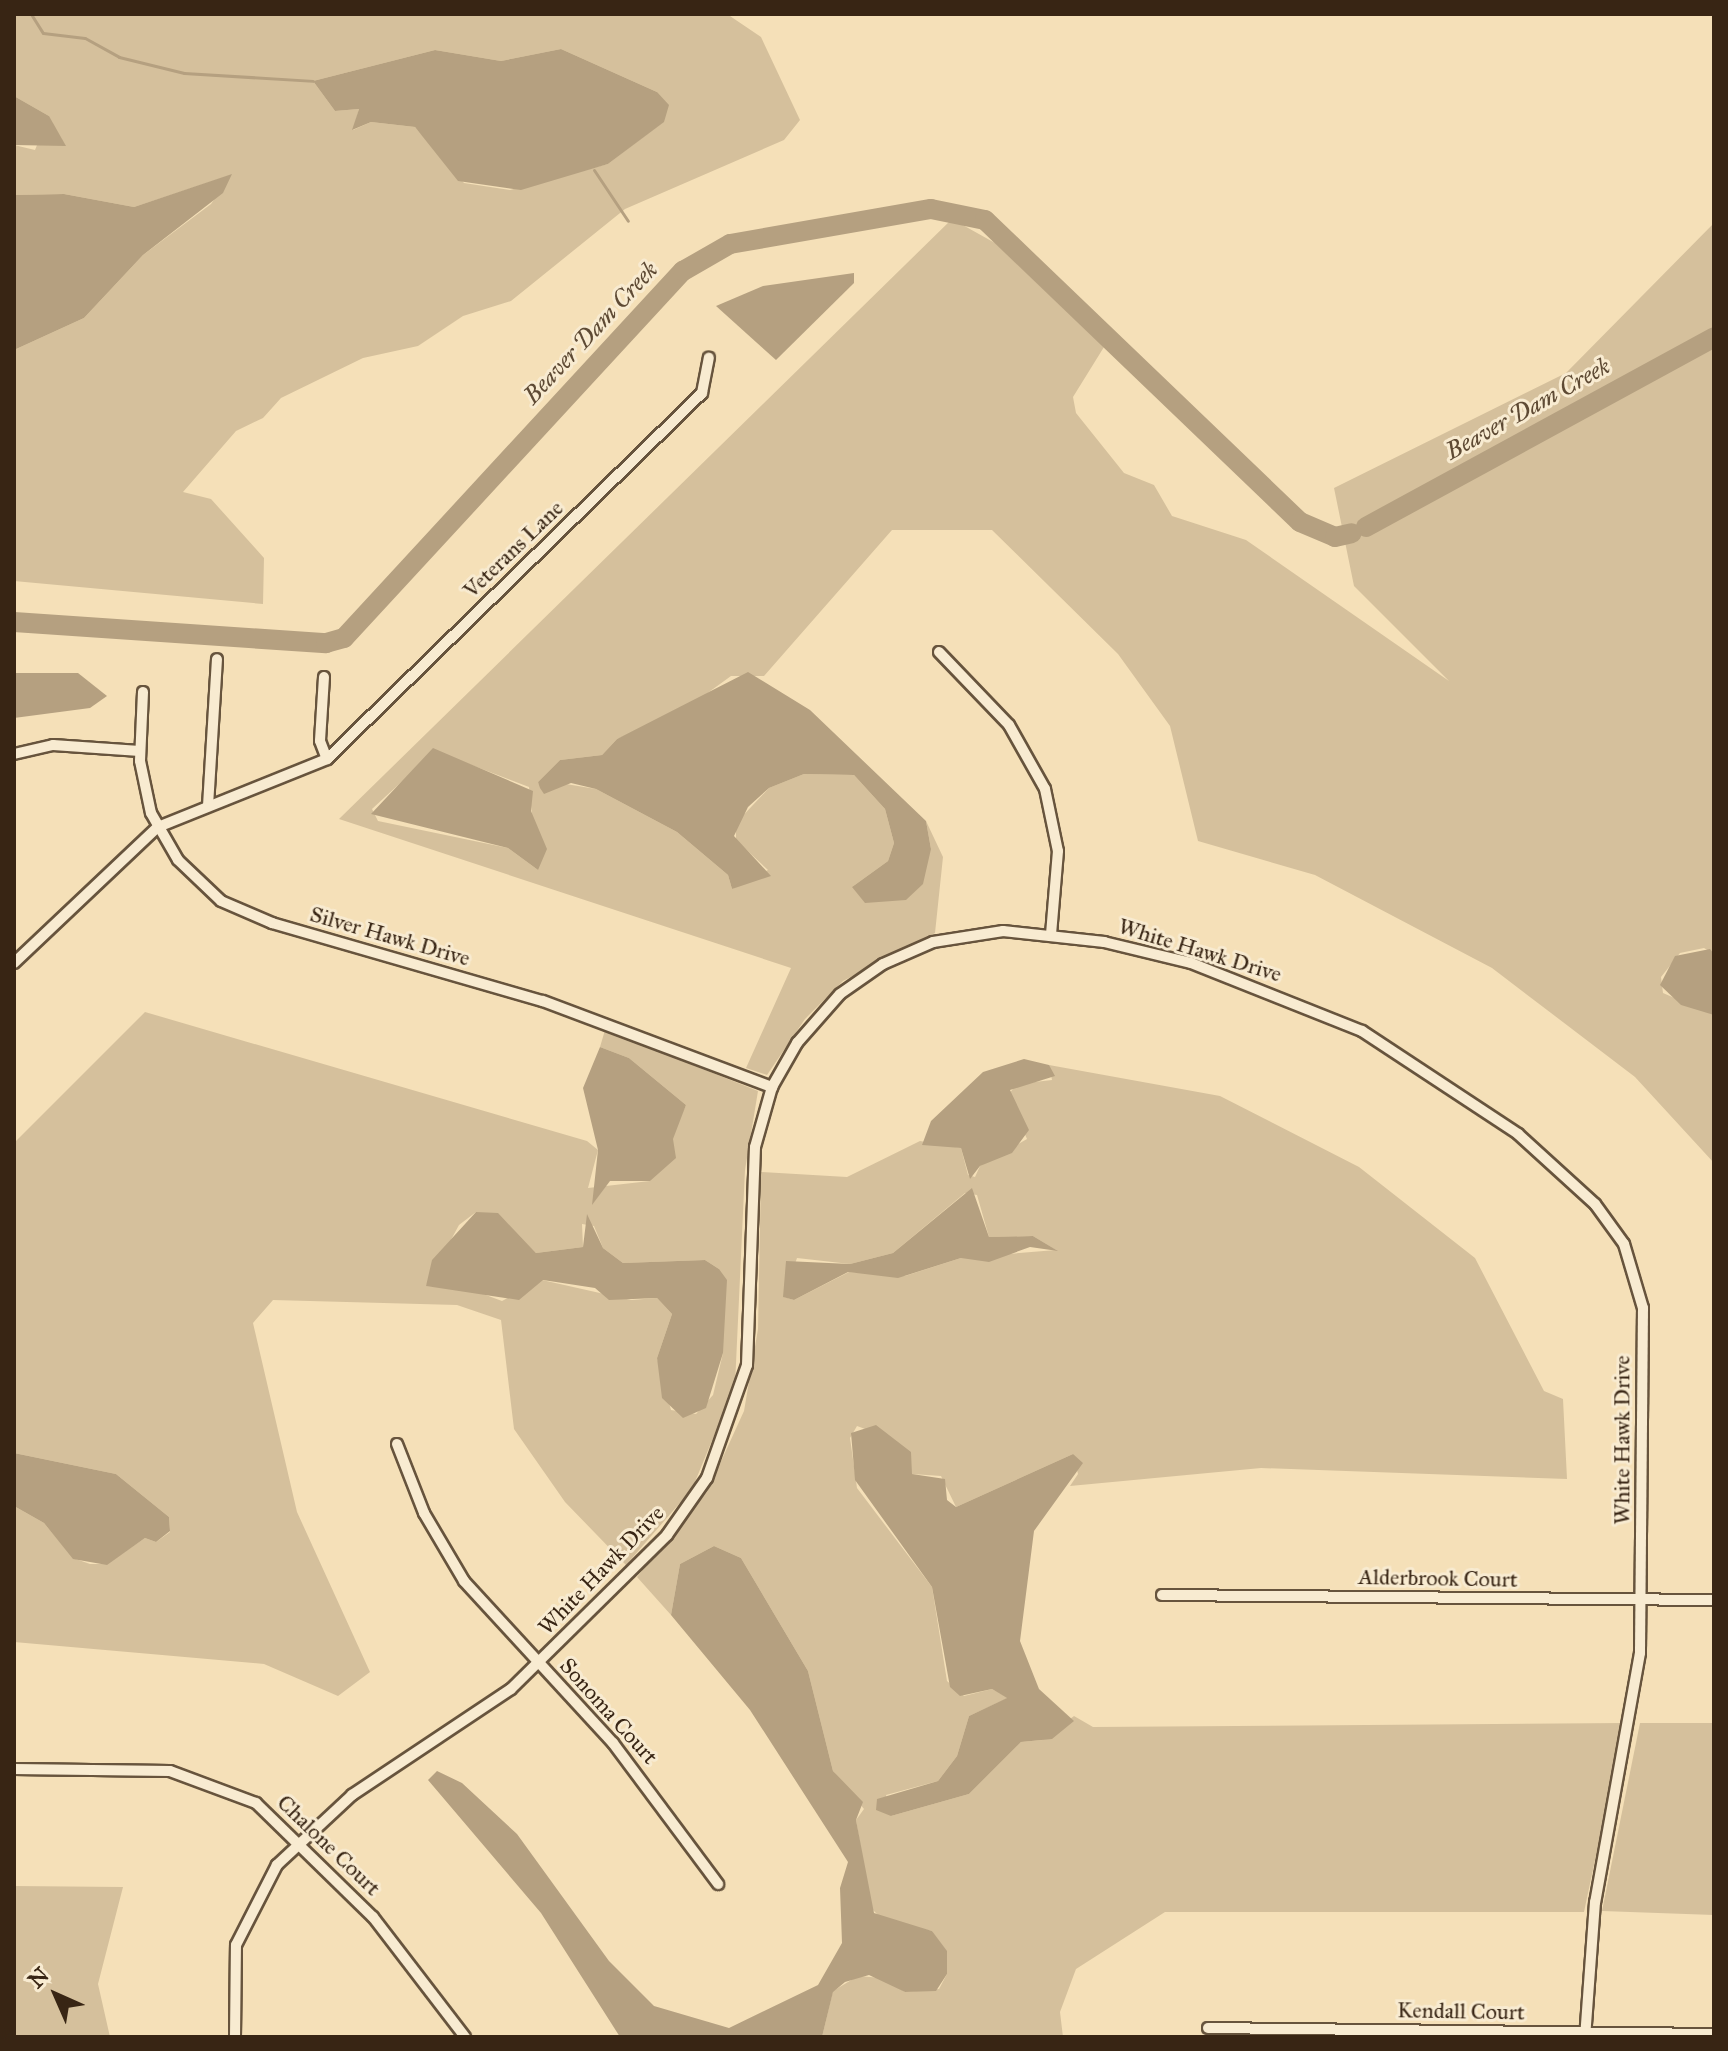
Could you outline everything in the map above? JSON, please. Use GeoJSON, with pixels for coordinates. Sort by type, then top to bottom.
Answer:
{"type":"FeatureCollection","features":[{"type":"Feature","properties":{"kind":"street","name":"Veterans Lane"},"geometry":{"type":"LineString","coordinates":[[158,827],[327,759],[702,393],[709,358]]}},
{"type":"Feature","properties":{"kind":"street"},"geometry":{"type":"LineString","coordinates":[[939,652],[1009,725],[1045,789],[1058,851],[1051,934]]}},
{"type":"Feature","properties":{"kind":"street"},"geometry":{"type":"LineString","coordinates":[[208,806],[217,659]]}},
{"type":"Feature","properties":{"kind":"street"},"geometry":{"type":"LineString","coordinates":[[324,677],[320,741],[327,759]]}},
{"type":"Feature","properties":{"kind":"street","name":"Silver Hawk Drive"},"geometry":{"type":"LineString","coordinates":[[143,692],[140,751],[158,827],[207,891],[252,916],[543,1001],[772,1087]]}},
{"type":"Feature","properties":{"kind":"street"},"geometry":{"type":"LineString","coordinates":[[14,754],[37,746],[140,751]]}},
{"type":"Feature","properties":{"kind":"street"},"geometry":{"type":"LineString","coordinates":[[14,963],[158,827]]}},
{"type":"Feature","properties":{"kind":"street","name":"White Hawk Drive"},"geometry":{"type":"LineString","coordinates":[[235,2037],[230,1990],[242,1927],[266,1880],[300,1841],[375,1778],[489,1707],[539,1663],[667,1535],[726,1439],[747,1365],[753,1165],[772,1087],[823,1010],[883,964],[958,936],[1051,934],[1210,969],[1362,1031],[1509,1127],[1595,1204],[1624,1244],[1643,1300],[1641,1600],[1637,1695],[1595,1902],[1585,2035]]}},
{"type":"Feature","properties":{"kind":"street","name":"Sonoma Court"},"geometry":{"type":"LineString","coordinates":[[397,1444],[454,1567],[622,1753],[718,1884]]}},
{"type":"Feature","properties":{"kind":"street","name":"Alderbrook Court"},"geometry":{"type":"LineString","coordinates":[[1162,1595],[1714,1600]]}},
{"type":"Feature","properties":{"kind":"street","name":"Chalone Court"},"geometry":{"type":"LineString","coordinates":[[14,1769],[185,1774],[240,1794],[300,1841],[396,1942],[465,2037]]}},
{"type":"Feature","properties":{"kind":"street","name":"Kendall Court"},"geometry":{"type":"LineString","coordinates":[[1208,2028],[1428,2034],[1714,2034]]}},
{"type":"Feature","properties":{"kind":"shaded area"},"geometry":{"type":"Polygon","coordinates":[[[14,14],[727,14],[761,37],[800,120],[784,140],[625,209],[511,301],[463,316],[418,346],[363,358],[281,398],[263,418],[236,431],[183,492],[211,499],[264,558],[263,604],[14,581],[14,350],[84,318],[143,255],[211,204],[231,175],[134,207],[64,194],[14,195],[14,145],[35,150],[49,116],[14,96],[14,14]],[[561,49],[501,61],[435,50],[313,81],[335,111],[359,109],[353,130],[371,122],[415,127],[464,183],[510,190],[608,164],[663,122],[657,92],[561,49]]]}},
{"type":"Feature","properties":{"kind":"shaded area"},"geometry":{"type":"Polygon","coordinates":[[[561,49],[657,92],[669,105],[664,122],[608,164],[521,190],[458,181],[415,127],[371,122],[352,130],[359,109],[335,111],[313,81],[435,50],[501,61],[561,49]]]}},
{"type":"Feature","properties":{"kind":"shaded area"},"geometry":{"type":"Polygon","coordinates":[[[14,96],[49,116],[66,146],[14,145],[14,96]]]}},
{"type":"Feature","properties":{"kind":"shaded area"},"geometry":{"type":"Polygon","coordinates":[[[232,174],[223,193],[143,255],[84,318],[14,350],[14,195],[64,194],[134,207],[232,174]]]}},
{"type":"Feature","properties":{"kind":"shaded area"},"geometry":{"type":"Polygon","coordinates":[[[952,219],[995,243],[1104,347],[1073,397],[1076,413],[1124,473],[1154,485],[1172,516],[1246,540],[1449,681],[1354,586],[1334,488],[1566,373],[1714,223],[1714,954],[1704,948],[1680,953],[1661,977],[1663,993],[1714,1015],[1714,1163],[1635,1077],[1492,968],[1315,875],[1198,841],[1170,726],[1118,654],[992,530],[892,530],[764,676],[731,676],[680,713],[617,739],[602,755],[560,760],[538,782],[544,793],[560,783],[596,789],[677,832],[728,875],[732,889],[768,870],[736,840],[736,823],[769,788],[804,774],[854,775],[885,809],[894,843],[888,861],[852,887],[931,849],[926,821],[943,857],[935,933],[843,981],[805,1019],[767,1075],[746,1068],[791,968],[339,819],[952,219]],[[435,751],[372,809],[378,821],[508,848],[538,870],[529,787],[435,751]]]}},
{"type":"Feature","properties":{"kind":"shaded area"},"geometry":{"type":"Polygon","coordinates":[[[854,273],[854,283],[776,360],[716,306],[763,286],[854,273]]]}},
{"type":"Feature","properties":{"kind":"shaded area"},"geometry":{"type":"Polygon","coordinates":[[[748,672],[810,710],[926,821],[931,849],[923,884],[906,900],[865,903],[852,887],[888,861],[894,843],[885,809],[854,775],[804,774],[769,788],[748,807],[734,836],[771,876],[732,889],[728,875],[677,832],[596,789],[571,783],[544,794],[540,788],[538,782],[560,760],[602,755],[617,739],[748,672]]]}},
{"type":"Feature","properties":{"kind":"shaded area"},"geometry":{"type":"Polygon","coordinates":[[[14,673],[78,673],[107,696],[90,708],[14,718],[14,673]]]}},
{"type":"Feature","properties":{"kind":"shaded area"},"geometry":{"type":"Polygon","coordinates":[[[433,748],[533,791],[531,811],[547,849],[538,870],[508,848],[371,814],[433,748]]]}},
{"type":"Feature","properties":{"kind":"shaded area"},"geometry":{"type":"Polygon","coordinates":[[[1710,949],[1714,954],[1714,1015],[1681,1005],[1660,985],[1675,956],[1710,949]]]}},
{"type":"Feature","properties":{"kind":"shaded area"},"geometry":{"type":"Polygon","coordinates":[[[145,1012],[587,1141],[598,1150],[588,1188],[650,1181],[686,1105],[629,1058],[600,1047],[605,1030],[758,1091],[745,1170],[735,1385],[692,1489],[626,1565],[565,1502],[514,1429],[501,1320],[457,1305],[273,1300],[253,1323],[297,1512],[370,1672],[338,1696],[264,1664],[14,1642],[14,1506],[44,1523],[73,1558],[90,1564],[107,1564],[145,1538],[156,1542],[170,1532],[169,1517],[116,1474],[14,1453],[14,1143],[145,1012]],[[476,1212],[459,1225],[426,1286],[467,1288],[502,1301],[542,1280],[631,1300],[657,1298],[672,1314],[657,1358],[671,1410],[696,1414],[713,1395],[723,1353],[719,1269],[705,1260],[623,1263],[603,1248],[594,1226],[582,1224],[583,1247],[536,1253],[506,1222],[476,1212]]]}},
{"type":"Feature","properties":{"kind":"shaded area"},"geometry":{"type":"Polygon","coordinates":[[[600,1047],[629,1058],[686,1105],[673,1139],[676,1158],[650,1181],[610,1181],[592,1205],[598,1150],[583,1088],[600,1047]]]}},
{"type":"Feature","properties":{"kind":"shaded area"},"geometry":{"type":"Polygon","coordinates":[[[1024,1059],[1049,1065],[1055,1076],[1010,1090],[1029,1130],[1012,1153],[980,1166],[970,1179],[961,1148],[922,1145],[931,1121],[983,1072],[1024,1059]]]}},
{"type":"Feature","properties":{"kind":"shaded area"},"geometry":{"type":"Polygon","coordinates":[[[1049,1065],[1220,1096],[1359,1167],[1475,1258],[1544,1391],[1563,1399],[1567,1479],[1261,1468],[1070,1486],[1078,1474],[1073,1454],[956,1507],[941,1476],[912,1474],[895,1440],[857,1426],[850,1438],[857,1488],[932,1587],[947,1681],[964,1696],[992,1689],[1008,1698],[969,1716],[957,1756],[938,1781],[886,1795],[891,1816],[969,1794],[1021,1742],[1042,1740],[1074,1716],[1093,1727],[1624,1723],[1584,1912],[1165,1912],[1076,1969],[1060,2012],[1063,2037],[822,2037],[833,1991],[858,1976],[882,1978],[905,1992],[939,1989],[947,1974],[932,1931],[884,1921],[871,1908],[856,1820],[864,1809],[833,1771],[808,1671],[741,1558],[714,1546],[680,1564],[671,1615],[637,1577],[707,1492],[744,1411],[758,1329],[761,1172],[847,1177],[920,1141],[961,1148],[968,1175],[975,1177],[980,1166],[1027,1139],[1008,1095],[1017,1084],[1052,1080],[1049,1065]],[[965,1193],[893,1253],[850,1264],[797,1258],[784,1297],[794,1300],[849,1272],[905,1276],[961,1258],[1056,1250],[1033,1236],[989,1237],[977,1195],[965,1193]]]}},
{"type":"Feature","properties":{"kind":"shaded area"},"geometry":{"type":"Polygon","coordinates":[[[972,1188],[989,1237],[1033,1236],[1058,1251],[1030,1247],[989,1262],[961,1258],[898,1278],[848,1272],[794,1300],[783,1297],[786,1261],[850,1264],[893,1253],[972,1188]]]}},
{"type":"Feature","properties":{"kind":"shaded area"},"geometry":{"type":"Polygon","coordinates":[[[476,1212],[498,1213],[536,1253],[583,1247],[587,1214],[603,1248],[623,1263],[705,1260],[719,1269],[727,1280],[723,1353],[706,1408],[683,1418],[662,1398],[657,1358],[672,1314],[657,1298],[609,1300],[595,1288],[543,1280],[519,1300],[426,1286],[432,1260],[476,1212]]]}},
{"type":"Feature","properties":{"kind":"shaded area"},"geometry":{"type":"Polygon","coordinates":[[[876,1425],[911,1452],[912,1474],[945,1479],[947,1500],[956,1507],[1073,1454],[1083,1463],[1034,1531],[1020,1641],[1039,1689],[1074,1721],[1052,1739],[1021,1742],[969,1794],[891,1816],[876,1810],[877,1799],[938,1781],[957,1756],[969,1716],[1007,1698],[992,1689],[960,1696],[950,1687],[932,1587],[855,1480],[851,1433],[876,1425]]]}},
{"type":"Feature","properties":{"kind":"shaded area"},"geometry":{"type":"Polygon","coordinates":[[[14,1453],[116,1474],[169,1517],[170,1531],[156,1542],[145,1538],[107,1565],[73,1559],[44,1523],[14,1506],[14,1453]]]}},
{"type":"Feature","properties":{"kind":"shaded area"},"geometry":{"type":"Polygon","coordinates":[[[714,1546],[741,1558],[808,1671],[833,1771],[863,1802],[856,1820],[874,1913],[932,1931],[947,1951],[947,1974],[936,1991],[905,1992],[869,1975],[845,1982],[833,1992],[822,2037],[620,2037],[541,1913],[428,1780],[437,1771],[462,1783],[517,1834],[609,1961],[654,2006],[729,2028],[818,1985],[842,1943],[840,1888],[848,1862],[750,1710],[671,1615],[680,1564],[714,1546]]]}},
{"type":"Feature","properties":{"kind":"shaded area"},"geometry":{"type":"Polygon","coordinates":[[[1640,1723],[1714,1723],[1714,1915],[1602,1911],[1640,1723]]]}},
{"type":"Feature","properties":{"kind":"shaded area"},"geometry":{"type":"Polygon","coordinates":[[[14,1886],[123,1887],[98,1984],[110,2037],[14,2037],[14,1886]]]}},
{"type":"Feature","properties":{"kind":"waterway"},"geometry":{"type":"LineString","coordinates":[[31,14],[43,33],[85,38],[119,57],[184,73],[313,81]]}},
{"type":"Feature","properties":{"kind":"waterway"},"geometry":{"type":"LineString","coordinates":[[594,170],[628,221]]}},
{"type":"Feature","properties":{"kind":"waterway","name":"Beaver Dam Creek"},"geometry":{"type":"LineString","coordinates":[[14,622],[326,643],[344,638],[683,271],[730,244],[931,209],[985,220],[1300,522],[1335,537],[1352,533]]}},
{"type":"Feature","properties":{"kind":"waterway","name":"Beaver Dam Creek"},"geometry":{"type":"LineString","coordinates":[[1366,527],[1714,337]]}}]}
